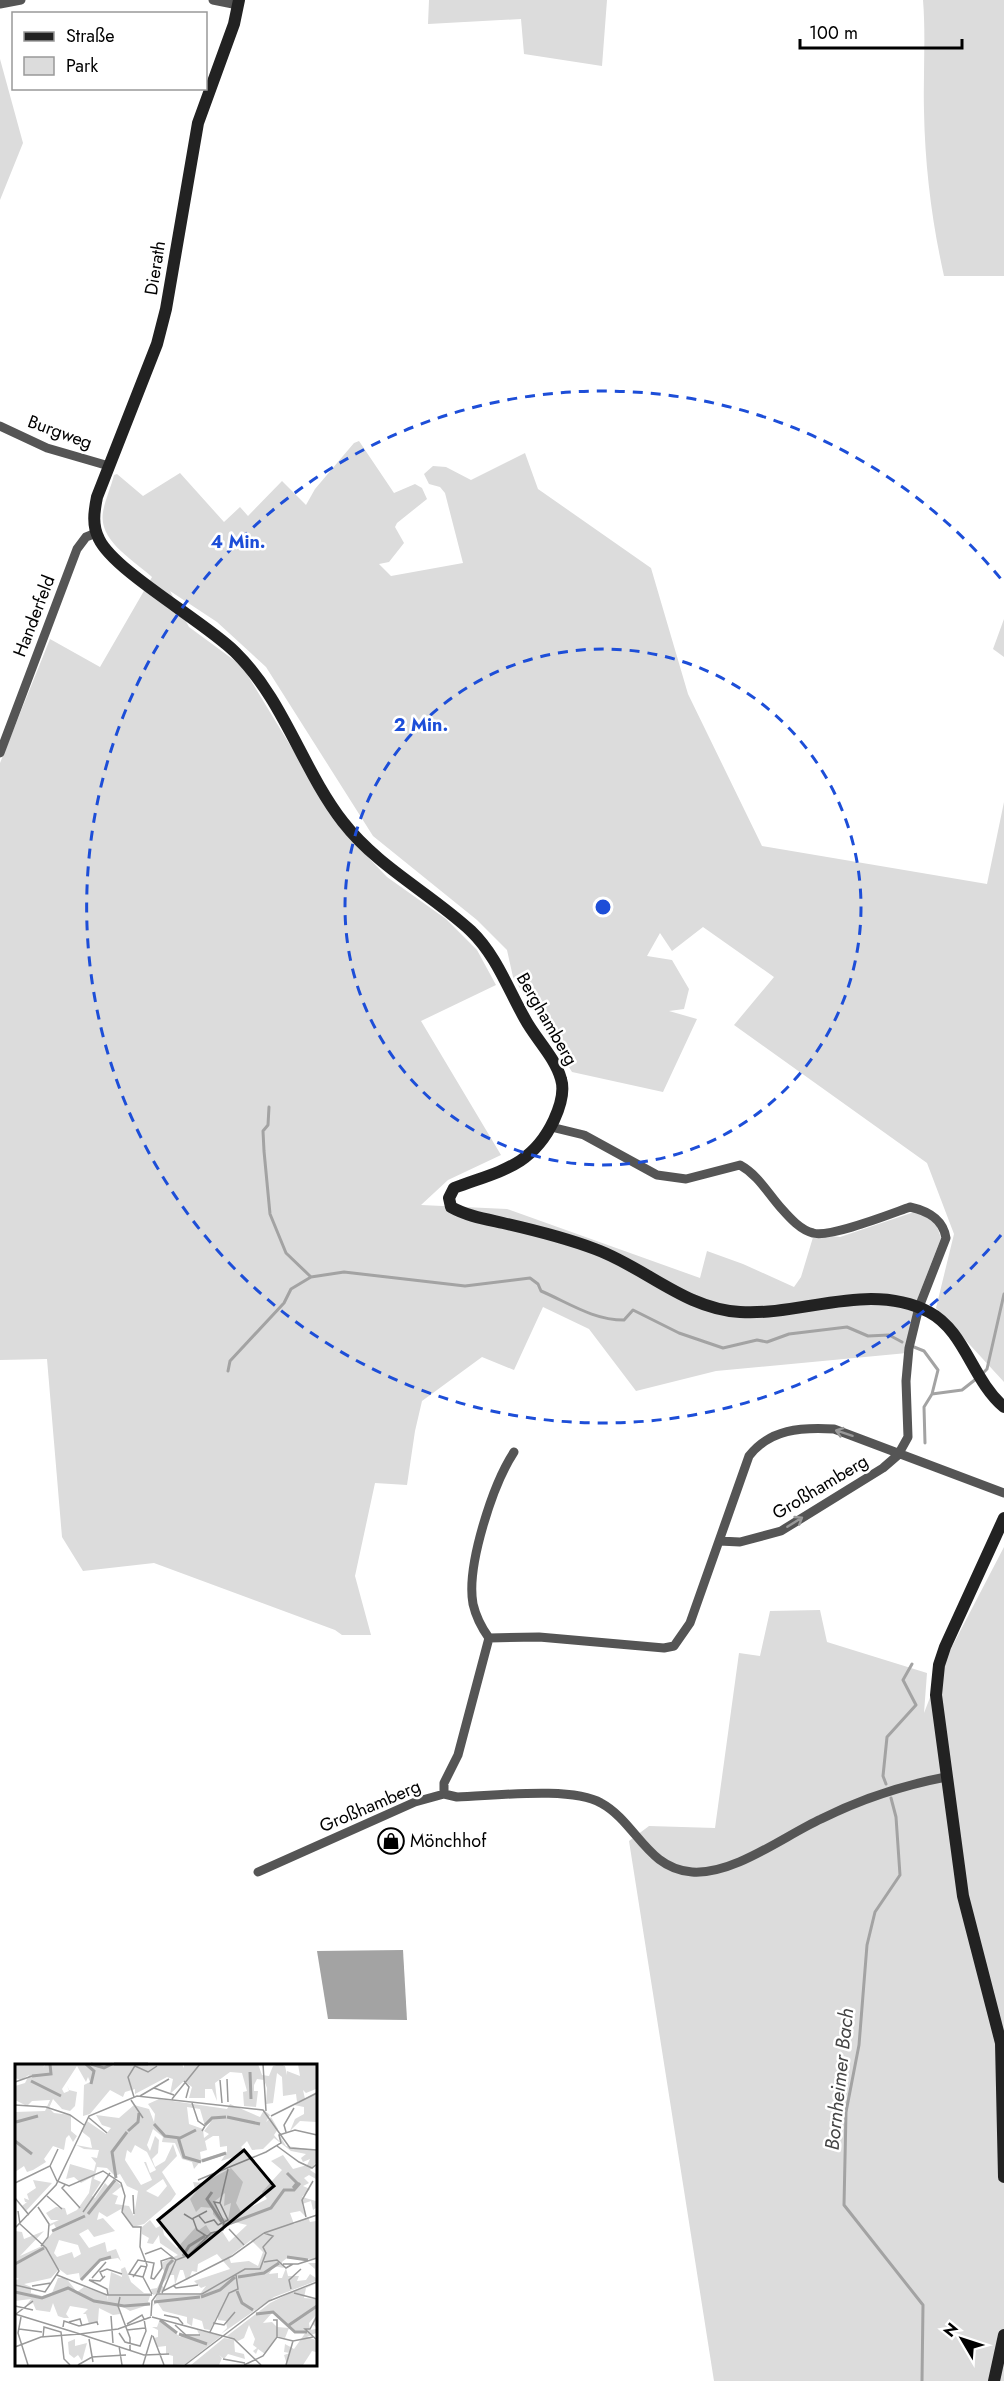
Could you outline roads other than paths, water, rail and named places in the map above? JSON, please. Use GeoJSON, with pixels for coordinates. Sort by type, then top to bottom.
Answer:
{"type":"FeatureCollection","features":[{"type":"Feature","properties":{"kind":"street"},"geometry":{"type":"LineString","coordinates":[[0,4],[21,0]]}},
{"type":"Feature","properties":{"kind":"street","name":"Dierath"},"geometry":{"type":"LineString","coordinates":[[96,532],[95,510],[109,466],[157,345],[166,309],[198,123],[239,3],[213,0]]}},
{"type":"Feature","properties":{"kind":"street","name":"Burgweg"},"geometry":{"type":"LineString","coordinates":[[0,426],[47,448],[109,466]]}},
{"type":"Feature","properties":{"kind":"street","name":"Handerfeld"},"geometry":{"type":"LineString","coordinates":[[0,753],[77,549],[86,537],[96,532]]}},
{"type":"Feature","properties":{"kind":"street","name":"Berghamberg"},"geometry":{"type":"LineString","coordinates":[[96,532],[106,549],[126,568],[201,624],[246,663],[265,688],[343,822],[395,872],[470,930],[489,951],[530,1028],[560,1076],[562,1093],[551,1127],[532,1154],[515,1166],[454,1188],[449,1198],[451,1207],[482,1218],[595,1249],[641,1271],[686,1299],[724,1310],[767,1311],[877,1299],[919,1307]]}},
{"type":"Feature","properties":{"kind":"street"},"geometry":{"type":"LineString","coordinates":[[551,1127],[584,1135],[657,1175],[686,1179],[740,1165],[751,1171],[782,1209],[803,1230],[814,1234],[829,1233],[910,1207],[921,1209],[944,1227],[946,1238],[919,1307],[909,1348],[906,1381],[908,1437],[898,1455]]}},
{"type":"Feature","properties":{"kind":"street"},"geometry":{"type":"LineString","coordinates":[[919,1307],[943,1321],[951,1330],[981,1383],[1004,1407]]}},
{"type":"Feature","properties":{"kind":"street","name":"Großhamberg"},"geometry":{"type":"LineString","coordinates":[[258,1872],[415,1802],[444,1794],[444,1783],[458,1755],[489,1638],[539,1637],[664,1648],[674,1646],[690,1623],[749,1456],[772,1436],[784,1431],[812,1428],[834,1429],[898,1455],[1004,1492]]}},
{"type":"Feature","properties":{"kind":"street"},"geometry":{"type":"LineString","coordinates":[[489,1638],[479,1623],[473,1604],[472,1583],[483,1527],[497,1482],[514,1452]]}},
{"type":"Feature","properties":{"kind":"street","name":"Großhamberg"},"geometry":{"type":"LineString","coordinates":[[719,1541],[740,1542],[780,1531],[883,1468],[898,1455]]}},
{"type":"Feature","properties":{"kind":"street"},"geometry":{"type":"LineString","coordinates":[[1004,1518],[956,1620],[939,1665],[936,1695],[963,1896],[1001,2043],[1004,2177]]}},
{"type":"Feature","properties":{"kind":"street"},"geometry":{"type":"LineString","coordinates":[[444,1794],[457,1797],[566,1794],[593,1799],[613,1810],[647,1850],[661,1862],[678,1870],[694,1873],[714,1871],[740,1861],[822,1818],[868,1799],[946,1777]]}},
{"type":"Feature","properties":{"kind":"street"},"geometry":{"type":"LineString","coordinates":[[994,2381],[1004,2335]]}},
{"type":"Feature","properties":{"kind":"waterway"},"geometry":{"type":"LineString","coordinates":[[269,1107],[268,1125],[263,1131],[270,1214],[286,1253],[311,1277],[344,1272],[465,1286],[530,1278],[538,1284],[541,1291],[591,1314],[624,1320],[633,1310],[679,1333],[723,1348],[757,1340],[767,1342],[789,1334],[847,1327],[868,1336],[889,1335],[902,1342]]}},
{"type":"Feature","properties":{"kind":"waterway"},"geometry":{"type":"LineString","coordinates":[[228,1371],[230,1361],[284,1303],[291,1289],[311,1277]]}},
{"type":"Feature","properties":{"kind":"waterway","name":"Bornheimer Bach"},"geometry":{"type":"LineString","coordinates":[[981,1375],[987,1369],[1004,1294]]}},
{"type":"Feature","properties":{"kind":"waterway"},"geometry":{"type":"LineString","coordinates":[[914,1347],[924,1351],[938,1370],[932,1394]]}},
{"type":"Feature","properties":{"kind":"waterway","name":"Bornheimer Bach"},"geometry":{"type":"LineString","coordinates":[[925,1443],[924,1407],[932,1394],[962,1390],[976,1379]]}},
{"type":"Feature","properties":{"kind":"waterway","name":"Bornheimer Bach"},"geometry":{"type":"LineString","coordinates":[[886,1784],[883,1776],[887,1737],[916,1705],[903,1680],[912,1664]]}},
{"type":"Feature","properties":{"kind":"waterway","name":"Bornheimer Bach"},"geometry":{"type":"LineString","coordinates":[[891,1798],[896,1817],[900,1875],[875,1912],[867,1945],[859,2045],[846,2112],[844,2205],[923,2305],[922,2381]]}},
{"type":"Feature","properties":{"kind":"place","name":"Mönchhof"},"geometry":{"type":"Point","coordinates":[391,1841]}}]}
